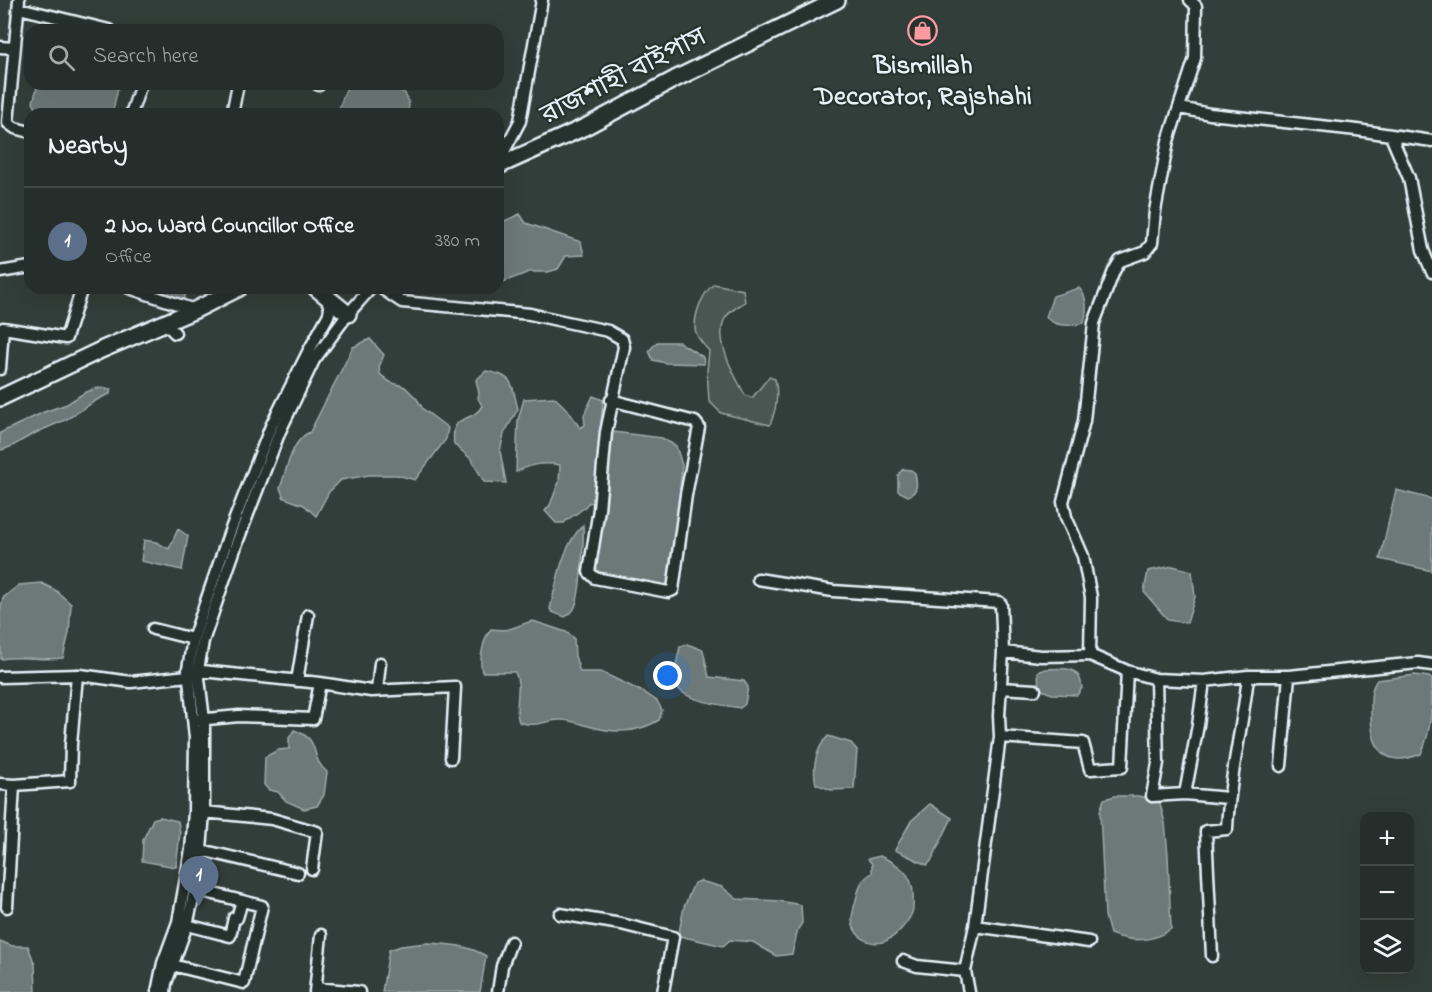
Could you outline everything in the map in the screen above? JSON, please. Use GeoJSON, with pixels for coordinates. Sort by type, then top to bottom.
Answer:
{"type":"FeatureCollection","features":[{"type":"Feature","properties":{"kind":"highway","name":"রাজশাহী বাইপাস"},"geometry":{"type":"LineString","coordinates":[[504,162],[585,127],[675,79],[837,0]]}},
{"type":"Feature","properties":{"kind":"highway"},"geometry":{"type":"LineString","coordinates":[[0,398],[102,349],[170,328],[195,310],[227,294]]}},
{"type":"Feature","properties":{"kind":"highway"},"geometry":{"type":"LineString","coordinates":[[326,294],[348,314]]}},
{"type":"Feature","properties":{"kind":"street"},"geometry":{"type":"LineString","coordinates":[[504,153],[520,121],[542,0]]}},
{"type":"Feature","properties":{"kind":"street"},"geometry":{"type":"LineString","coordinates":[[1090,655],[1092,597],[1083,556],[1066,517],[1063,502],[1084,421],[1094,323],[1120,261],[1145,252],[1152,243],[1155,211],[1168,141],[1195,58],[1196,6],[1190,0]]}},
{"type":"Feature","properties":{"kind":"street"},"geometry":{"type":"LineString","coordinates":[[24,130],[8,123],[19,4],[88,24]]}},
{"type":"Feature","properties":{"kind":"street"},"geometry":{"type":"LineString","coordinates":[[0,46],[14,48]]}},
{"type":"Feature","properties":{"kind":"street"},"geometry":{"type":"LineString","coordinates":[[133,108],[139,90]]}},
{"type":"Feature","properties":{"kind":"street"},"geometry":{"type":"LineString","coordinates":[[233,108],[237,90]]}},
{"type":"Feature","properties":{"kind":"street"},"geometry":{"type":"LineString","coordinates":[[1180,108],[1210,114],[1358,130],[1432,141]]}},
{"type":"Feature","properties":{"kind":"street"},"geometry":{"type":"LineString","coordinates":[[1391,136],[1409,178],[1423,250],[1432,272]]}},
{"type":"Feature","properties":{"kind":"street"},"geometry":{"type":"LineString","coordinates":[[0,272],[24,268]]}},
{"type":"Feature","properties":{"kind":"street"},"geometry":{"type":"LineString","coordinates":[[0,369],[3,328],[66,338],[80,294]]}},
{"type":"Feature","properties":{"kind":"street"},"geometry":{"type":"LineString","coordinates":[[147,294],[195,310]]}},
{"type":"Feature","properties":{"kind":"street"},"geometry":{"type":"LineString","coordinates":[[157,992],[158,981],[201,850],[204,812],[199,720],[192,672],[193,639],[229,534],[271,426],[328,316],[330,310],[324,294]]}},
{"type":"Feature","properties":{"kind":"street"},"geometry":{"type":"LineString","coordinates":[[192,672],[280,431],[314,360],[366,294]]}},
{"type":"Feature","properties":{"kind":"street"},"geometry":{"type":"LineString","coordinates":[[390,294],[402,302],[530,314],[608,331],[622,339],[624,343],[611,400],[606,432],[599,509],[589,572],[595,578],[668,592],[673,590],[698,424],[611,400]]}},
{"type":"Feature","properties":{"kind":"street"},"geometry":{"type":"LineString","coordinates":[[758,579],[833,591],[999,602],[1001,604],[1003,652],[1000,737],[975,926],[965,971],[969,992]]}},
{"type":"Feature","properties":{"kind":"street"},"geometry":{"type":"LineString","coordinates":[[297,681],[308,615]]}},
{"type":"Feature","properties":{"kind":"street"},"geometry":{"type":"LineString","coordinates":[[153,629],[193,639]]}},
{"type":"Feature","properties":{"kind":"street"},"geometry":{"type":"LineString","coordinates":[[1003,652],[1041,656],[1090,655],[1127,671],[1156,679],[1204,681],[1248,676],[1289,676],[1418,663],[1432,665]]}},
{"type":"Feature","properties":{"kind":"street"},"geometry":{"type":"LineString","coordinates":[[377,690],[380,663]]}},
{"type":"Feature","properties":{"kind":"street"},"geometry":{"type":"LineString","coordinates":[[1000,737],[1083,743],[1090,769],[1122,766],[1127,671]]}},
{"type":"Feature","properties":{"kind":"street"},"geometry":{"type":"LineString","coordinates":[[0,677],[77,675],[131,682],[192,672],[377,690],[455,687],[451,758]]}},
{"type":"Feature","properties":{"kind":"street"},"geometry":{"type":"LineString","coordinates":[[0,784],[70,781],[77,675]]}},
{"type":"Feature","properties":{"kind":"street"},"geometry":{"type":"LineString","coordinates":[[1212,956],[1206,831],[1227,829],[1228,798],[1244,717],[1248,676]]}},
{"type":"Feature","properties":{"kind":"street"},"geometry":{"type":"LineString","coordinates":[[1281,766],[1289,676]]}},
{"type":"Feature","properties":{"kind":"street"},"geometry":{"type":"LineString","coordinates":[[1156,679],[1158,763],[1152,796],[1185,794],[1228,798]]}},
{"type":"Feature","properties":{"kind":"street"},"geometry":{"type":"LineString","coordinates":[[1185,794],[1204,681]]}},
{"type":"Feature","properties":{"kind":"street"},"geometry":{"type":"LineString","coordinates":[[199,720],[239,716],[313,719],[320,683]]}},
{"type":"Feature","properties":{"kind":"street"},"geometry":{"type":"LineString","coordinates":[[1001,688],[1035,690]]}},
{"type":"Feature","properties":{"kind":"street"},"geometry":{"type":"LineString","coordinates":[[165,992],[166,983],[187,925],[199,720]]}},
{"type":"Feature","properties":{"kind":"street"},"geometry":{"type":"LineString","coordinates":[[7,908],[14,785]]}},
{"type":"Feature","properties":{"kind":"street"},"geometry":{"type":"LineString","coordinates":[[204,812],[272,819],[317,832],[312,869]]}},
{"type":"Feature","properties":{"kind":"street"},"geometry":{"type":"LineString","coordinates":[[201,850],[298,873]]}},
{"type":"Feature","properties":{"kind":"street"},"geometry":{"type":"LineString","coordinates":[[172,965],[244,983],[262,906],[190,888]]}},
{"type":"Feature","properties":{"kind":"street"},"geometry":{"type":"LineString","coordinates":[[187,925],[230,936],[234,918],[237,918],[242,901]]}},
{"type":"Feature","properties":{"kind":"street"},"geometry":{"type":"LineString","coordinates":[[560,914],[621,924],[673,937],[663,992]]}},
{"type":"Feature","properties":{"kind":"street"},"geometry":{"type":"LineString","coordinates":[[975,926],[1089,942]]}},
{"type":"Feature","properties":{"kind":"street"},"geometry":{"type":"LineString","coordinates":[[321,935],[316,990],[359,992]]}},
{"type":"Feature","properties":{"kind":"street"},"geometry":{"type":"LineString","coordinates":[[498,992],[502,966],[511,942]]}},
{"type":"Feature","properties":{"kind":"street"},"geometry":{"type":"LineString","coordinates":[[903,962],[917,966],[965,971]]}},
{"type":"Feature","properties":{"kind":"shaded area"},"geometry":{"type":"Polygon","coordinates":[[[36,90],[118,90],[113,108],[36,108],[33,102],[36,90]]]}},
{"type":"Feature","properties":{"kind":"shaded area"},"geometry":{"type":"Polygon","coordinates":[[[346,90],[397,90],[405,93],[409,103],[409,108],[339,108],[346,90]]]}},
{"type":"Feature","properties":{"kind":"shaded area"},"geometry":{"type":"Polygon","coordinates":[[[520,214],[526,223],[581,242],[584,255],[566,256],[558,269],[548,272],[529,272],[504,282],[504,221],[520,214]]]}},
{"type":"Feature","properties":{"kind":"shaded area"},"geometry":{"type":"Polygon","coordinates":[[[714,284],[743,290],[745,302],[736,307],[724,320],[722,339],[724,349],[745,395],[752,398],[769,377],[775,379],[776,402],[770,425],[721,413],[709,401],[707,371],[709,351],[698,337],[695,327],[700,303],[714,284]]]}},
{"type":"Feature","properties":{"kind":"shaded area"},"geometry":{"type":"Polygon","coordinates":[[[1079,288],[1086,304],[1084,323],[1059,325],[1046,317],[1053,296],[1079,288]]]}},
{"type":"Feature","properties":{"kind":"shaded area"},"geometry":{"type":"Polygon","coordinates":[[[151,294],[186,294],[182,304],[151,294]]]}},
{"type":"Feature","properties":{"kind":"shaded area"},"geometry":{"type":"Polygon","coordinates":[[[370,339],[384,355],[379,367],[380,374],[390,382],[405,387],[423,409],[448,428],[446,439],[415,480],[397,475],[369,475],[341,480],[329,492],[316,516],[304,505],[284,498],[280,488],[294,448],[310,432],[353,347],[370,339]]]}},
{"type":"Feature","properties":{"kind":"shaded area"},"geometry":{"type":"Polygon","coordinates":[[[657,342],[679,342],[703,357],[704,364],[666,363],[653,360],[649,351],[657,342]]]}},
{"type":"Feature","properties":{"kind":"shaded area"},"geometry":{"type":"Polygon","coordinates":[[[486,371],[507,378],[518,409],[504,434],[500,451],[506,483],[484,482],[472,460],[454,444],[455,427],[458,422],[477,412],[482,406],[478,398],[476,380],[486,371]]]}},
{"type":"Feature","properties":{"kind":"shaded area"},"geometry":{"type":"Polygon","coordinates":[[[97,388],[111,389],[110,394],[65,420],[0,450],[0,433],[67,404],[97,388]]]}},
{"type":"Feature","properties":{"kind":"shaded area"},"geometry":{"type":"Polygon","coordinates":[[[593,396],[603,400],[594,502],[588,503],[564,523],[556,523],[545,511],[550,505],[559,482],[560,465],[538,464],[516,472],[518,420],[524,399],[554,397],[568,410],[580,428],[585,425],[584,415],[593,396]]]}},
{"type":"Feature","properties":{"kind":"shaded area"},"geometry":{"type":"Polygon","coordinates":[[[613,432],[662,438],[676,446],[682,465],[674,558],[667,587],[634,584],[596,571],[608,490],[608,435],[613,432]]]}},
{"type":"Feature","properties":{"kind":"shaded area"},"geometry":{"type":"Polygon","coordinates":[[[903,469],[911,470],[916,476],[916,489],[908,496],[898,491],[898,475],[903,469]]]}},
{"type":"Feature","properties":{"kind":"shaded area"},"geometry":{"type":"Polygon","coordinates":[[[1396,490],[1432,499],[1432,571],[1380,559],[1396,490]]]}},
{"type":"Feature","properties":{"kind":"shaded area"},"geometry":{"type":"Polygon","coordinates":[[[583,525],[579,591],[575,607],[565,617],[550,609],[565,553],[583,525]]]}},
{"type":"Feature","properties":{"kind":"shaded area"},"geometry":{"type":"Polygon","coordinates":[[[178,529],[188,536],[182,570],[141,561],[144,540],[156,542],[169,549],[178,529]]]}},
{"type":"Feature","properties":{"kind":"shaded area"},"geometry":{"type":"Polygon","coordinates":[[[1173,566],[1192,571],[1195,597],[1187,623],[1168,620],[1144,592],[1148,571],[1173,566]]]}},
{"type":"Feature","properties":{"kind":"shaded area"},"geometry":{"type":"Polygon","coordinates":[[[41,583],[55,590],[71,604],[69,633],[63,658],[1,659],[0,612],[3,598],[19,585],[41,583]]]}},
{"type":"Feature","properties":{"kind":"shaded area"},"geometry":{"type":"Polygon","coordinates":[[[533,621],[566,632],[574,638],[575,656],[580,672],[601,672],[657,701],[662,710],[659,720],[642,728],[624,731],[606,730],[563,720],[531,724],[519,722],[517,716],[518,684],[515,672],[482,672],[481,655],[491,629],[509,629],[533,621]]]}},
{"type":"Feature","properties":{"kind":"shaded area"},"geometry":{"type":"Polygon","coordinates":[[[687,644],[703,650],[709,677],[744,681],[748,687],[745,704],[740,708],[714,704],[694,698],[680,690],[675,680],[676,666],[680,647],[687,644]]]}},
{"type":"Feature","properties":{"kind":"shaded area"},"geometry":{"type":"Polygon","coordinates":[[[1046,669],[1065,669],[1074,672],[1081,681],[1082,688],[1077,695],[1052,694],[1039,689],[1038,672],[1046,669]]]}},
{"type":"Feature","properties":{"kind":"shaded area"},"geometry":{"type":"Polygon","coordinates":[[[1415,675],[1432,679],[1431,717],[1425,745],[1421,754],[1397,759],[1388,757],[1377,745],[1373,736],[1371,695],[1373,687],[1377,680],[1415,675]]]}},
{"type":"Feature","properties":{"kind":"shaded area"},"geometry":{"type":"Polygon","coordinates":[[[294,730],[309,739],[318,761],[327,772],[324,795],[317,806],[304,809],[286,801],[278,792],[269,790],[264,785],[265,757],[278,750],[289,749],[289,738],[294,730]]]}},
{"type":"Feature","properties":{"kind":"shaded area"},"geometry":{"type":"Polygon","coordinates":[[[828,736],[851,743],[857,750],[854,789],[831,790],[816,784],[814,771],[816,758],[820,746],[828,736]]]}},
{"type":"Feature","properties":{"kind":"shaded area"},"geometry":{"type":"Polygon","coordinates":[[[1115,796],[1138,796],[1159,800],[1165,823],[1171,929],[1149,939],[1126,939],[1110,934],[1105,916],[1100,811],[1104,799],[1115,796]]]}},
{"type":"Feature","properties":{"kind":"shaded area"},"geometry":{"type":"Polygon","coordinates":[[[930,804],[952,818],[927,865],[895,850],[911,821],[930,804]]]}},
{"type":"Feature","properties":{"kind":"shaded area"},"geometry":{"type":"Polygon","coordinates":[[[160,817],[178,821],[180,833],[176,867],[142,861],[143,840],[153,819],[160,817]]]}},
{"type":"Feature","properties":{"kind":"shaded area"},"geometry":{"type":"Polygon","coordinates":[[[880,856],[893,862],[907,875],[912,887],[913,907],[910,917],[900,930],[887,940],[877,943],[865,940],[857,933],[852,917],[861,884],[872,873],[872,864],[868,859],[880,856]]]}},
{"type":"Feature","properties":{"kind":"shaded area"},"geometry":{"type":"Polygon","coordinates":[[[700,881],[722,887],[737,899],[779,901],[801,905],[802,923],[798,929],[792,954],[776,956],[753,942],[730,940],[723,946],[680,936],[684,907],[694,883],[700,881]]]}},
{"type":"Feature","properties":{"kind":"shaded area"},"geometry":{"type":"Polygon","coordinates":[[[0,941],[12,946],[28,946],[35,965],[36,992],[0,992],[0,941]]]}},
{"type":"Feature","properties":{"kind":"shaded area"},"geometry":{"type":"Polygon","coordinates":[[[427,943],[465,947],[486,956],[480,992],[382,992],[389,950],[427,943]]]}},
{"type":"Feature","properties":{"kind":"place","name":"Bismillah Decorator, Rajshahi"},"geometry":{"type":"Point","coordinates":[923,31]}},
{"type":"Feature","properties":{"kind":"place","name":"2 No. Ward Councillor Office"},"geometry":{"type":"Point","coordinates":[199,906]}}]}
